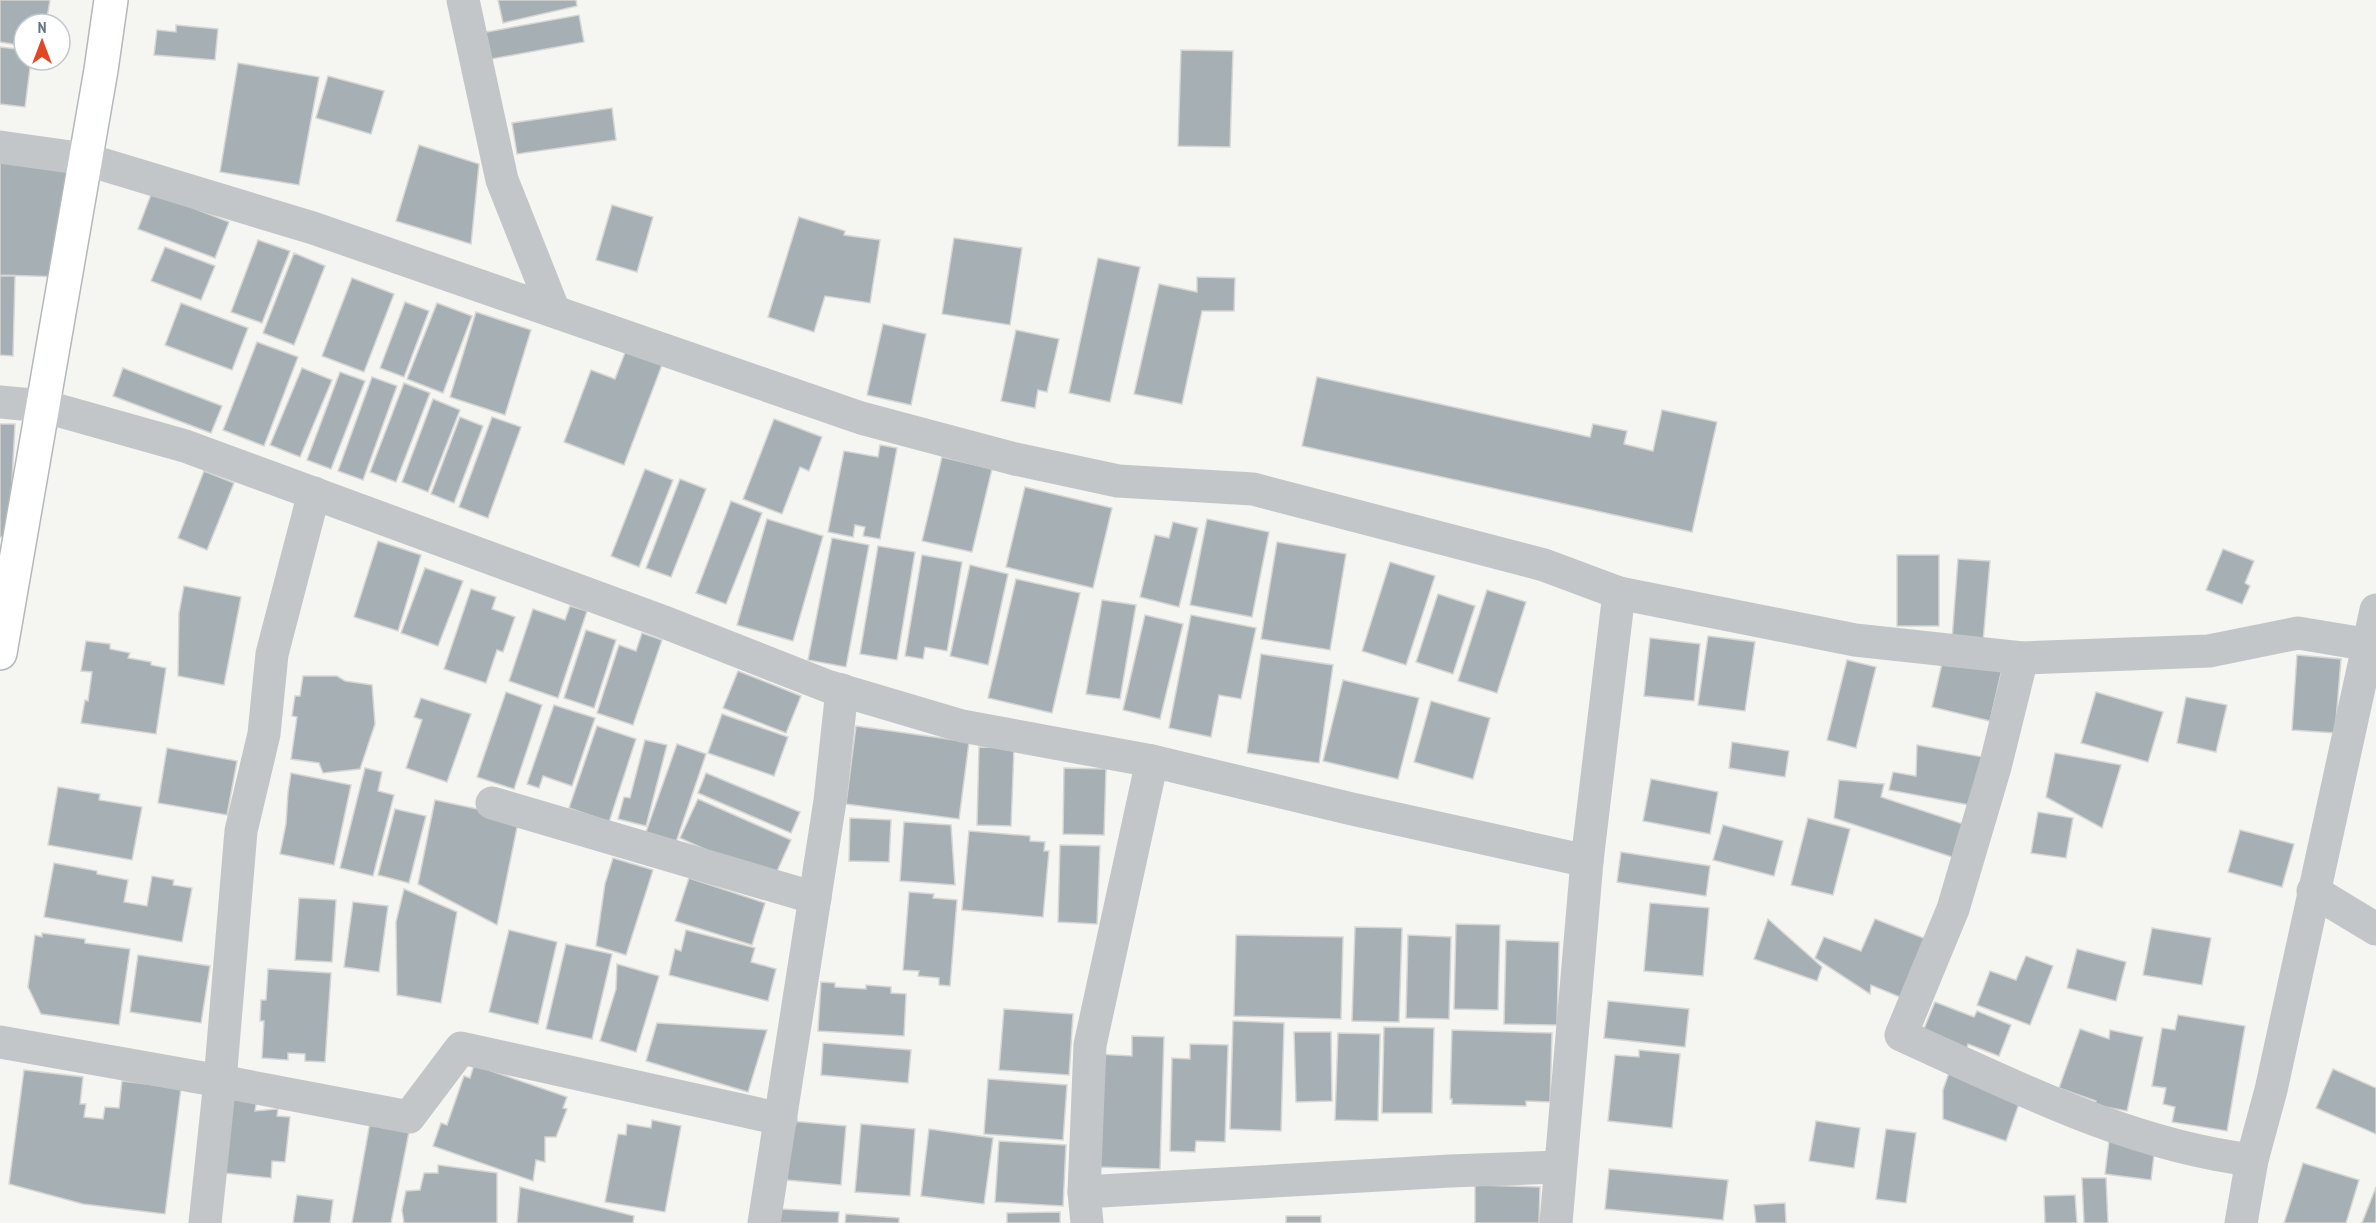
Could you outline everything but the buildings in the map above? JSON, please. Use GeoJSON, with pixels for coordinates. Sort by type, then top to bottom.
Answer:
{"type":"FeatureCollection","features":[{"type":"Feature","properties":{"kind":"main road"},"geometry":{"type":"LineString","coordinates":[[0,653],[111,0]]}},
{"type":"Feature","properties":{"kind":"street"},"geometry":{"type":"LineString","coordinates":[[463,0],[502,180],[554,311]]}},
{"type":"Feature","properties":{"kind":"street"},"geometry":{"type":"LineString","coordinates":[[0,147],[85,159],[312,228],[861,418],[1004,456],[1118,481],[1253,489],[1544,565],[1619,593],[1855,640],[2022,658],[2210,651],[2298,633],[2373,646]]}},
{"type":"Feature","properties":{"kind":"street"},"geometry":{"type":"LineString","coordinates":[[0,402],[43,406],[185,446],[842,690],[962,726],[1152,761],[1352,809],[1587,861]]}},
{"type":"Feature","properties":{"kind":"street"},"geometry":{"type":"LineString","coordinates":[[205,1223],[220,1081],[241,831],[264,734],[272,654],[314,493]]}},
{"type":"Feature","properties":{"kind":"street"},"geometry":{"type":"LineString","coordinates":[[1556,1223],[1587,861],[1619,593]]}},
{"type":"Feature","properties":{"kind":"street"},"geometry":{"type":"LineString","coordinates":[[2241,1223],[2252,1160],[2271,1090],[2313,891],[2373,646],[2376,610]]}},
{"type":"Feature","properties":{"kind":"street"},"geometry":{"type":"LineString","coordinates":[[2022,658],[1995,767],[1953,909],[1901,1035],[2089,1119],[2215,1155],[2252,1160]]}},
{"type":"Feature","properties":{"kind":"street"},"geometry":{"type":"LineString","coordinates":[[764,1223],[830,801],[842,690]]}},
{"type":"Feature","properties":{"kind":"street"},"geometry":{"type":"LineString","coordinates":[[1152,761],[1090,1045],[1086,1207],[1450,1171],[1560,1167]]}},
{"type":"Feature","properties":{"kind":"street"},"geometry":{"type":"LineString","coordinates":[[492,803],[815,898]]}},
{"type":"Feature","properties":{"kind":"street"},"geometry":{"type":"LineString","coordinates":[[2313,891],[2376,928]]}},
{"type":"Feature","properties":{"kind":"street"},"geometry":{"type":"LineString","coordinates":[[0,1042],[409,1117],[461,1048],[781,1119]]}}]}
